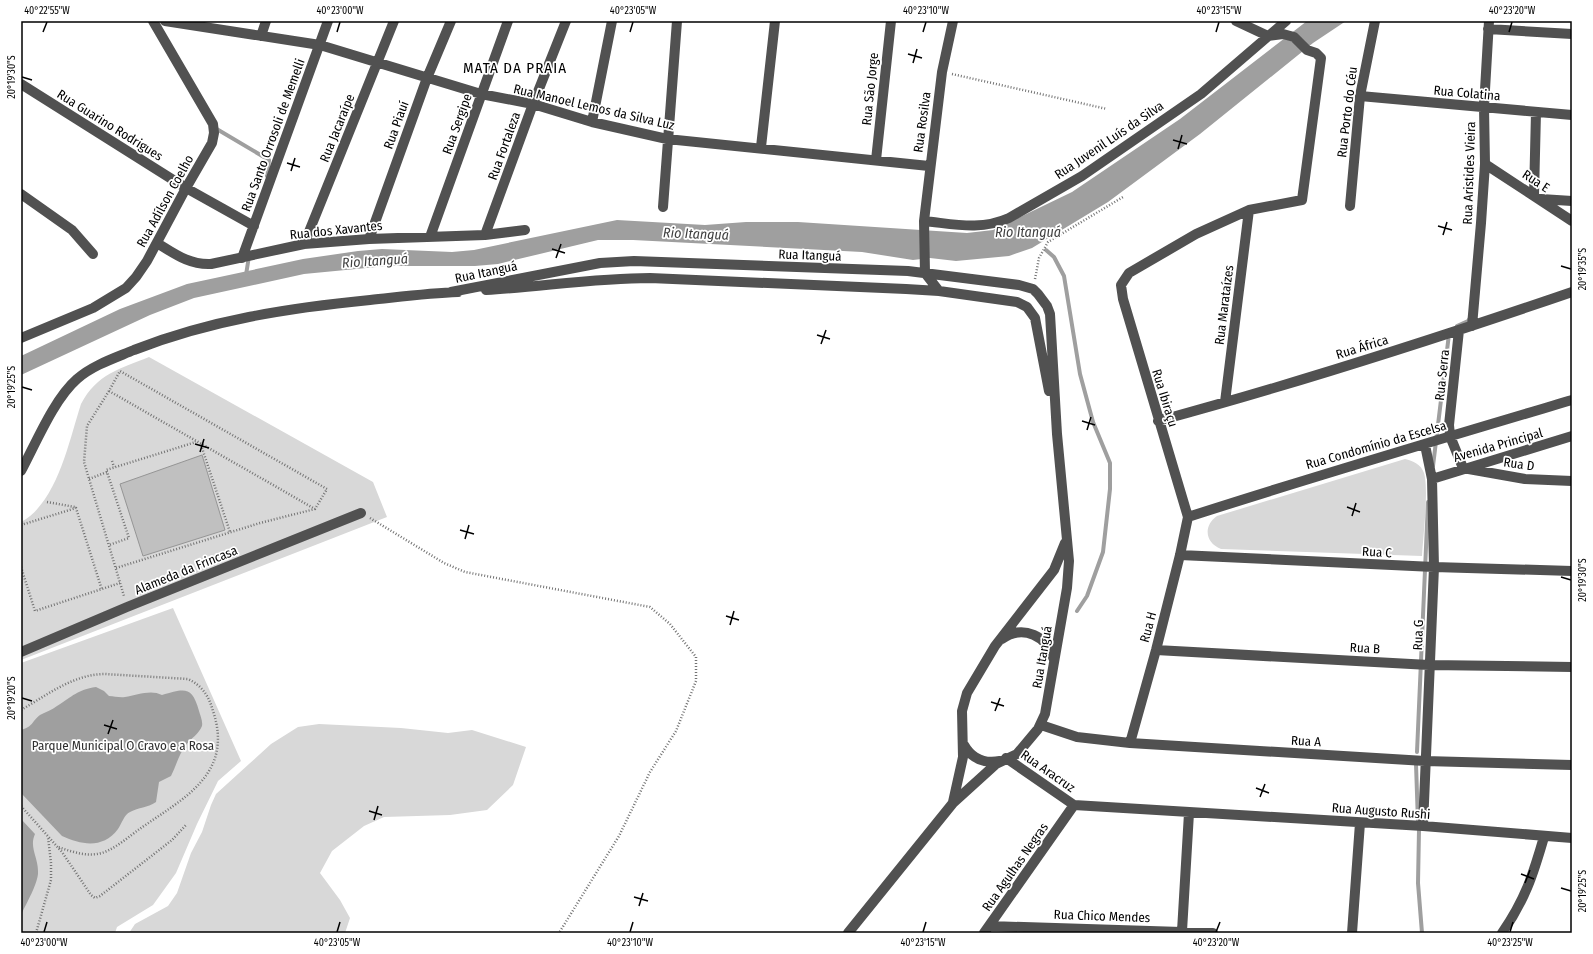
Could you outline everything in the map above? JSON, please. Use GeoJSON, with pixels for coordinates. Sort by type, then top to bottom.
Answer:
{"type":"FeatureCollection","features":[{"type":"Feature","properties":{"kind":"street","name":"Rua Adílson Coelho"},"geometry":{"type":"LineString","coordinates":[[21,338],[93,308],[126,288],[147,261],[212,143],[214,129],[153,21]]}},
{"type":"Feature","properties":{"kind":"street","name":"Rua Manoel Lemos da Silva Luz"},"geometry":{"type":"LineString","coordinates":[[165,21],[320,45],[481,94],[533,104],[592,122],[667,138],[929,166]]}},
{"type":"Feature","properties":{"kind":"street"},"geometry":{"type":"LineString","coordinates":[[262,36],[266,21]]}},
{"type":"Feature","properties":{"kind":"street","name":"Rua Santo Orrosoli de Memelli"},"geometry":{"type":"LineString","coordinates":[[242,258],[328,21]]}},
{"type":"Feature","properties":{"kind":"street","name":"Rua Jacaraípe"},"geometry":{"type":"LineString","coordinates":[[304,244],[394,21]]}},
{"type":"Feature","properties":{"kind":"street","name":"Rua Piauí"},"geometry":{"type":"LineString","coordinates":[[368,239],[427,78],[451,21]]}},
{"type":"Feature","properties":{"kind":"street","name":"Rua Sergipe"},"geometry":{"type":"LineString","coordinates":[[430,237],[508,21]]}},
{"type":"Feature","properties":{"kind":"street","name":"Rua Fortaleza"},"geometry":{"type":"LineString","coordinates":[[485,235],[533,104],[566,21]]}},
{"type":"Feature","properties":{"kind":"street"},"geometry":{"type":"LineString","coordinates":[[592,122],[612,21]]}},
{"type":"Feature","properties":{"kind":"street"},"geometry":{"type":"LineString","coordinates":[[663,207],[677,21]]}},
{"type":"Feature","properties":{"kind":"street"},"geometry":{"type":"LineString","coordinates":[[761,147],[775,21]]}},
{"type":"Feature","properties":{"kind":"street","name":"Rua São Jorge"},"geometry":{"type":"LineString","coordinates":[[876,160],[891,21]]}},
{"type":"Feature","properties":{"kind":"street","name":"Rua Rosilva"},"geometry":{"type":"LineString","coordinates":[[925,273],[924,225],[929,166],[942,72],[953,21]]}},
{"type":"Feature","properties":{"kind":"street"},"geometry":{"type":"LineString","coordinates":[[1236,21],[1268,36],[1283,34],[1294,37],[1307,50],[1316,53],[1322,58],[1302,200],[1249,210]]}},
{"type":"Feature","properties":{"kind":"street","name":"Rua Juvenil Luís da Silva"},"geometry":{"type":"LineString","coordinates":[[924,225],[978,226],[998,223],[1009,218],[1082,176],[1200,94],[1286,21]]}},
{"type":"Feature","properties":{"kind":"street","name":"Rua Porto do Céu"},"geometry":{"type":"LineString","coordinates":[[1350,206],[1360,96],[1375,21]]}},
{"type":"Feature","properties":{"kind":"street"},"geometry":{"type":"LineString","coordinates":[[1488,25],[1572,34]]}},
{"type":"Feature","properties":{"kind":"street","name":"Rua Aristides Vieira"},"geometry":{"type":"LineString","coordinates":[[1472,326],[1484,164],[1484,107],[1488,25]]}},
{"type":"Feature","properties":{"kind":"street","name":"Rua Guarino Rodrigues"},"geometry":{"type":"LineString","coordinates":[[21,84],[186,188],[254,226]]}},
{"type":"Feature","properties":{"kind":"street","name":"Rua Colatina"},"geometry":{"type":"LineString","coordinates":[[1360,96],[1572,115]]}},
{"type":"Feature","properties":{"kind":"street"},"geometry":{"type":"LineString","coordinates":[[1536,112],[1536,197],[1572,201]]}},
{"type":"Feature","properties":{"kind":"street","name":"Rua E"},"geometry":{"type":"LineString","coordinates":[[1484,164],[1572,221]]}},
{"type":"Feature","properties":{"kind":"street"},"geometry":{"type":"LineString","coordinates":[[21,194],[72,230],[93,254]]}},
{"type":"Feature","properties":{"kind":"street","name":"Rua Ibiraçu"},"geometry":{"type":"LineString","coordinates":[[1188,517],[1123,299],[1121,285],[1130,273],[1196,234],[1249,210]]}},
{"type":"Feature","properties":{"kind":"street","name":"Rua Marataízes"},"geometry":{"type":"LineString","coordinates":[[1225,402],[1249,210]]}},
{"type":"Feature","properties":{"kind":"street","name":"Rua dos Xavantes"},"geometry":{"type":"LineString","coordinates":[[157,243],[182,259],[201,265],[242,258],[304,244],[368,239],[485,235],[525,230]]}},
{"type":"Feature","properties":{"kind":"street","name":"Rua Itanguá"},"geometry":{"type":"LineString","coordinates":[[451,292],[600,264],[634,261],[925,273],[1019,285],[1033,289],[1044,300],[1050,314],[1057,434],[1067,537],[1069,575],[1045,714],[1041,725],[1017,754],[1003,760],[953,804],[848,933]]}},
{"type":"Feature","properties":{"kind":"street"},"geometry":{"type":"LineString","coordinates":[[925,273],[939,292]]}},
{"type":"Feature","properties":{"kind":"street","name":"Rua Itanguá"},"geometry":{"type":"LineString","coordinates":[[451,292],[536,287],[636,278],[840,286],[939,292],[1017,302],[1027,307],[1032,312],[1037,325],[1057,434]]}},
{"type":"Feature","properties":{"kind":"street"},"geometry":{"type":"LineString","coordinates":[[21,471],[58,403],[72,384],[87,372],[120,356],[210,325],[266,313],[302,307],[451,292]]}},
{"type":"Feature","properties":{"kind":"street","name":"Rua África"},"geometry":{"type":"LineString","coordinates":[[1158,420],[1225,402],[1472,326],[1572,292]]}},
{"type":"Feature","properties":{"kind":"street","name":"Rua Serra"},"geometry":{"type":"LineString","coordinates":[[1459,330],[1450,436],[1463,468]]}},
{"type":"Feature","properties":{"kind":"street","name":"Rua Condomínio da Escelsa"},"geometry":{"type":"LineString","coordinates":[[1188,517],[1307,478],[1425,445],[1450,436],[1572,400]]}},
{"type":"Feature","properties":{"kind":"street","name":"Avenida Principal"},"geometry":{"type":"LineString","coordinates":[[1432,478],[1572,436]]}},
{"type":"Feature","properties":{"kind":"street","name":"Rua G"},"geometry":{"type":"LineString","coordinates":[[1423,826],[1434,568],[1432,478],[1425,445]]}},
{"type":"Feature","properties":{"kind":"street","name":"Rua D"},"geometry":{"type":"LineString","coordinates":[[1463,468],[1525,479],[1572,481]]}},
{"type":"Feature","properties":{"kind":"street","name":"Alameda da Frincasa"},"geometry":{"type":"LineString","coordinates":[[21,652],[127,607],[361,513]]}},
{"type":"Feature","properties":{"kind":"street","name":"Rua H"},"geometry":{"type":"LineString","coordinates":[[1130,743],[1156,650],[1188,517]]}},
{"type":"Feature","properties":{"kind":"street","name":"Rua Itanguá"},"geometry":{"type":"LineString","coordinates":[[953,804],[962,769],[964,745],[962,720],[967,693],[995,646],[1054,570],[1062,555],[1067,537]]}},
{"type":"Feature","properties":{"kind":"street","name":"Rua C"},"geometry":{"type":"LineString","coordinates":[[1180,555],[1434,568],[1572,571]]}},
{"type":"Feature","properties":{"kind":"street"},"geometry":{"type":"LineString","coordinates":[[995,646],[1006,636],[1021,632],[1028,633],[1035,635],[1046,642],[1054,660]]}},
{"type":"Feature","properties":{"kind":"street","name":"Rua B"},"geometry":{"type":"LineString","coordinates":[[1156,650],[1429,665],[1572,667]]}},
{"type":"Feature","properties":{"kind":"street","name":"Rua A"},"geometry":{"type":"LineString","coordinates":[[1041,725],[1077,737],[1130,743],[1426,761],[1572,765]]}},
{"type":"Feature","properties":{"kind":"street"},"geometry":{"type":"LineString","coordinates":[[964,745],[977,759],[988,762],[1003,760]]}},
{"type":"Feature","properties":{"kind":"street","name":"Rua Aracruz"},"geometry":{"type":"LineString","coordinates":[[1003,760],[1074,805]]}},
{"type":"Feature","properties":{"kind":"street","name":"Rua Augusto Rushi"},"geometry":{"type":"LineString","coordinates":[[1074,805],[1423,826],[1544,837],[1572,838]]}},
{"type":"Feature","properties":{"kind":"street","name":"Rua Agulhas Negras"},"geometry":{"type":"LineString","coordinates":[[987,929],[1074,805]]}},
{"type":"Feature","properties":{"kind":"street"},"geometry":{"type":"LineString","coordinates":[[1182,931],[1189,813]]}},
{"type":"Feature","properties":{"kind":"street"},"geometry":{"type":"LineString","coordinates":[[1352,933],[1360,822]]}},
{"type":"Feature","properties":{"kind":"street"},"geometry":{"type":"LineString","coordinates":[[1502,933],[1524,897],[1535,869],[1544,837]]}},
{"type":"Feature","properties":{"kind":"street","name":"Rua Chico Mendes"},"geometry":{"type":"LineString","coordinates":[[987,929],[1182,931],[1213,933]]}},
{"type":"Feature","properties":{"kind":"path"},"geometry":{"type":"LineString","coordinates":[[942,72],[1107,109]]}},
{"type":"Feature","properties":{"kind":"path"},"geometry":{"type":"LineString","coordinates":[[1033,289],[1039,258],[1048,242],[1123,197]]}},
{"type":"Feature","properties":{"kind":"path"},"geometry":{"type":"LineString","coordinates":[[116,568],[230,532],[315,509],[327,489],[120,371],[87,426],[84,462],[127,607]]}},
{"type":"Feature","properties":{"kind":"path"},"geometry":{"type":"LineString","coordinates":[[109,391],[315,509]]}},
{"type":"Feature","properties":{"kind":"path"},"geometry":{"type":"LineString","coordinates":[[89,479],[107,472],[106,470],[114,467],[197,442]]}},
{"type":"Feature","properties":{"kind":"path"},"geometry":{"type":"LineString","coordinates":[[201,444],[230,532]]}},
{"type":"Feature","properties":{"kind":"path"},"geometry":{"type":"LineString","coordinates":[[112,461],[114,467]]}},
{"type":"Feature","properties":{"kind":"path"},"geometry":{"type":"LineString","coordinates":[[107,472],[129,538],[109,545]]}},
{"type":"Feature","properties":{"kind":"path"},"geometry":{"type":"LineString","coordinates":[[47,502],[76,508]]}},
{"type":"Feature","properties":{"kind":"path"},"geometry":{"type":"LineString","coordinates":[[21,525],[76,508]]}},
{"type":"Feature","properties":{"kind":"path"},"geometry":{"type":"LineString","coordinates":[[76,508],[102,590]]}},
{"type":"Feature","properties":{"kind":"path"},"geometry":{"type":"LineString","coordinates":[[361,513],[444,563],[465,572],[650,607],[670,624],[696,657],[696,681],[676,731],[650,772],[619,836],[559,933]]}},
{"type":"Feature","properties":{"kind":"path"},"geometry":{"type":"LineString","coordinates":[[21,567],[35,611],[120,583]]}},
{"type":"Feature","properties":{"kind":"path"},"geometry":{"type":"LineString","coordinates":[[21,710],[74,680],[92,675],[113,675],[188,679],[200,686],[204,691],[216,718],[219,746],[215,760],[205,778],[188,795],[103,852],[84,854],[58,847]]}},
{"type":"Feature","properties":{"kind":"path"},"geometry":{"type":"LineString","coordinates":[[21,806],[58,847],[91,895],[98,898],[172,840],[186,825]]}},
{"type":"Feature","properties":{"kind":"path"},"geometry":{"type":"LineString","coordinates":[[36,933],[51,880],[51,862],[48,836]]}},
{"type":"Feature","properties":{"kind":"green space"},"geometry":{"type":"Polygon","coordinates":[[[149,357],[373,482],[387,517],[21,660],[21,522],[33,513],[44,501],[53,486],[66,453],[81,404],[87,394],[102,379],[110,374],[149,357]]]}},
{"type":"Feature","properties":{"kind":"green space"},"geometry":{"type":"Polygon","coordinates":[[[1405,459],[1419,465],[1424,473],[1426,501],[1422,556],[1221,549],[1209,539],[1209,525],[1217,516],[1405,459]]]}},
{"type":"Feature","properties":{"kind":"green space","name":"Parque Municipal O Cravo e a Rosa"},"geometry":{"type":"Polygon","coordinates":[[[173,608],[241,761],[218,781],[197,824],[176,873],[153,905],[117,927],[115,933],[21,933],[21,663],[173,608]]]}},
{"type":"Feature","properties":{"kind":"green space"},"geometry":{"type":"Polygon","coordinates":[[[319,724],[401,728],[448,733],[472,730],[526,747],[513,785],[487,810],[450,815],[384,817],[364,826],[332,851],[320,873],[340,900],[350,918],[345,933],[129,933],[135,924],[168,906],[177,893],[191,853],[202,832],[216,794],[271,744],[298,727],[319,724]]]}},
{"type":"Feature","properties":{"kind":"water","name":"Rio Itanguá"},"geometry":{"type":"Polygon","coordinates":[[[1307,21],[1346,21],[1313,43],[1200,134],[1108,202],[1032,248],[1009,256],[956,261],[930,258],[913,260],[862,252],[633,240],[598,240],[498,264],[475,266],[387,266],[304,274],[194,298],[150,315],[21,375],[21,356],[120,309],[187,284],[303,259],[382,249],[452,252],[474,250],[617,220],[705,225],[746,222],[798,222],[967,233],[993,230],[1072,192],[1180,119],[1307,21]]]}},
{"type":"Feature","properties":{"kind":"water"},"geometry":{"type":"Polygon","coordinates":[[[96,687],[104,691],[109,696],[121,697],[149,692],[162,695],[176,691],[186,691],[190,693],[196,703],[202,726],[179,756],[171,776],[159,782],[156,802],[128,813],[118,829],[106,840],[85,843],[77,842],[62,836],[21,793],[21,730],[30,725],[40,715],[53,709],[75,694],[96,687]]]}},
{"type":"Feature","properties":{"kind":"water"},"geometry":{"type":"Polygon","coordinates":[[[21,819],[35,834],[33,839],[33,848],[38,866],[38,876],[21,915],[21,819]]]}},
{"type":"Feature","properties":{"kind":"building"},"geometry":{"type":"Polygon","coordinates":[[[202,455],[225,530],[143,556],[120,484],[202,455]]]}},
{"type":"Feature","properties":{"kind":"waterway"},"geometry":{"type":"LineString","coordinates":[[215,128],[269,160],[267,176]]}},
{"type":"Feature","properties":{"kind":"waterway"},"geometry":{"type":"LineString","coordinates":[[1046,250],[1054,257],[1064,276],[1080,374],[1093,422],[1110,463],[1110,489],[1103,552],[1087,596],[1077,611]]}},
{"type":"Feature","properties":{"kind":"waterway"},"geometry":{"type":"LineString","coordinates":[[246,275],[249,256]]}},
{"type":"Feature","properties":{"kind":"waterway"},"geometry":{"type":"LineString","coordinates":[[1457,326],[1468,321],[1470,318]]}},
{"type":"Feature","properties":{"kind":"waterway"},"geometry":{"type":"LineString","coordinates":[[1433,466],[1449,334]]}},
{"type":"Feature","properties":{"kind":"waterway"},"geometry":{"type":"LineString","coordinates":[[1417,752],[1428,502]]}},
{"type":"Feature","properties":{"kind":"waterway"},"geometry":{"type":"LineString","coordinates":[[1416,764],[1418,823]]}},
{"type":"Feature","properties":{"kind":"waterway"},"geometry":{"type":"LineString","coordinates":[[1419,830],[1418,883],[1422,933]]}},
{"type":"Feature","properties":{"kind":"district","name":"MATA DA PRAIA"},"geometry":{"type":"Point","coordinates":[515,68]}}]}
